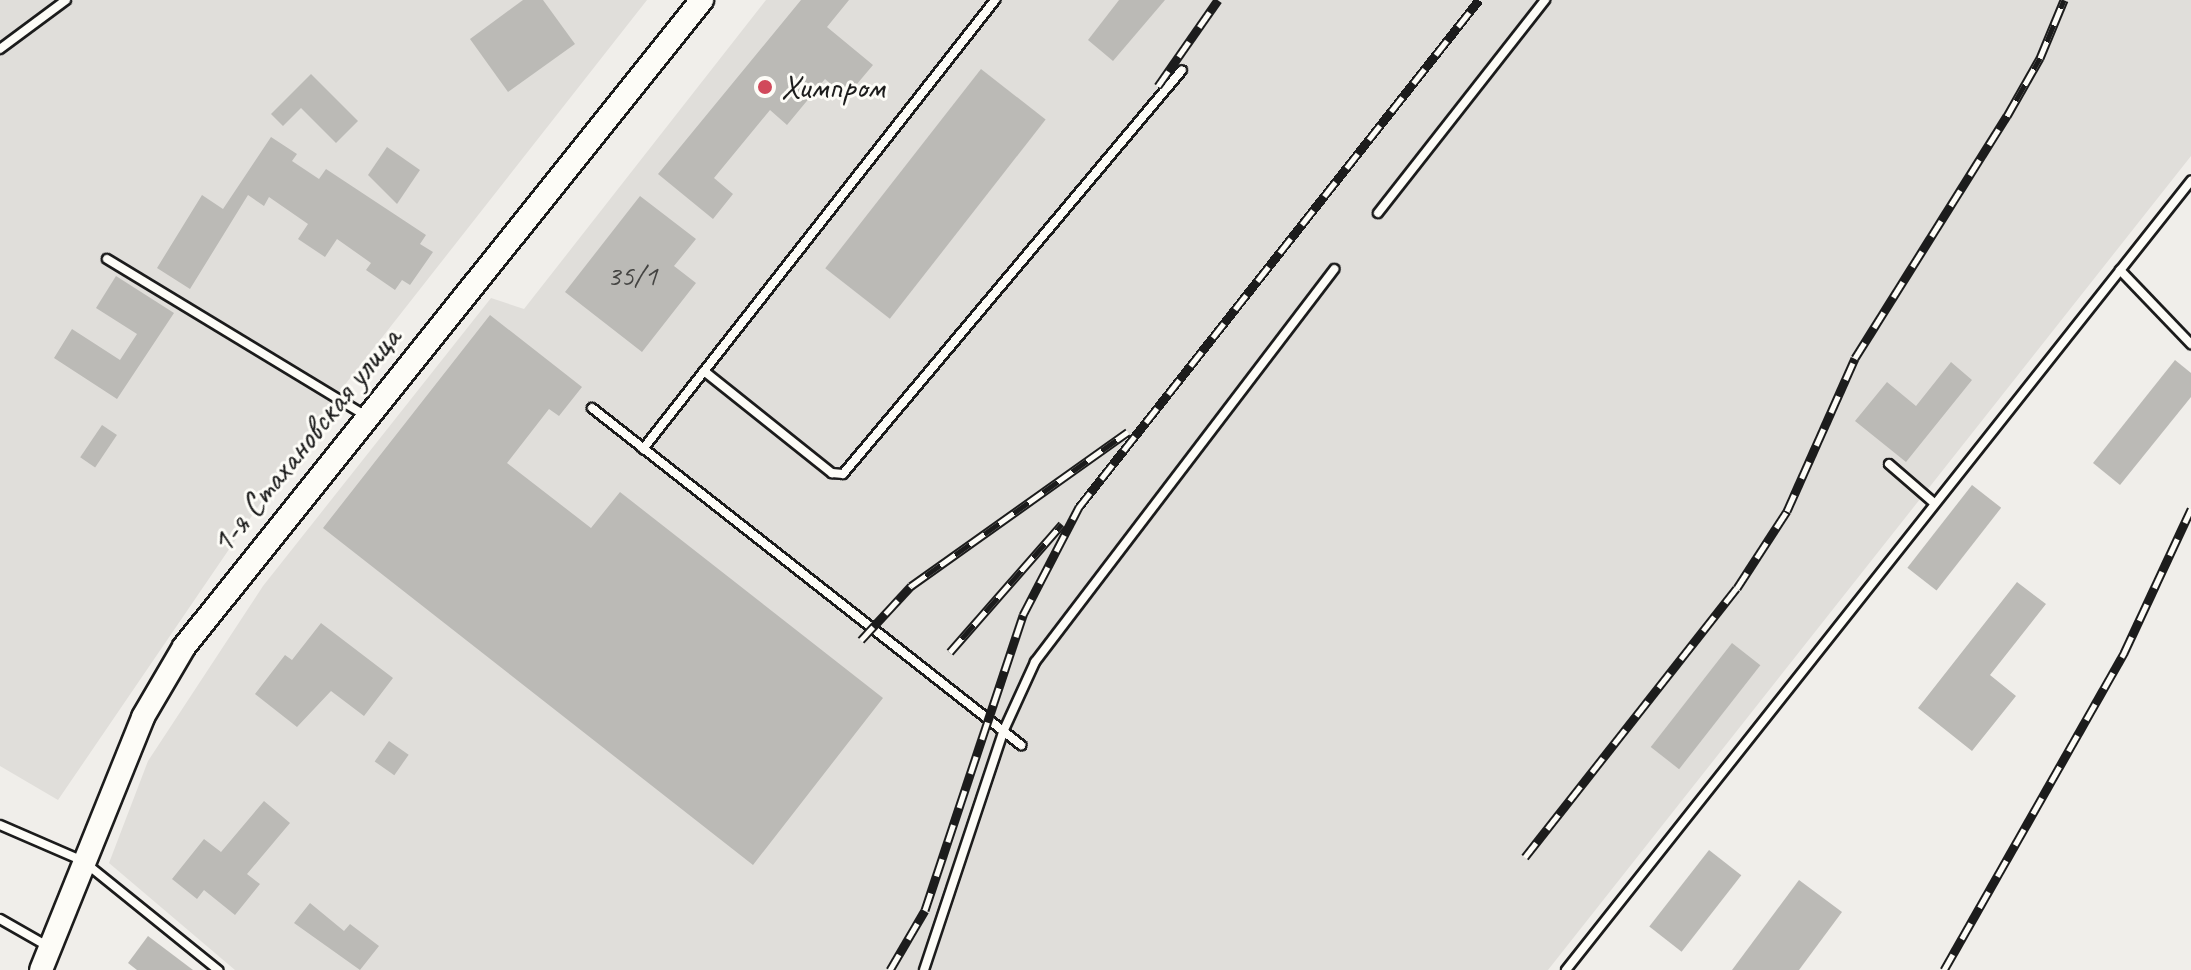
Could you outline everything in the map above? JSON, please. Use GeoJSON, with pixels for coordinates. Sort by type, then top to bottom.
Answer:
{"type":"FeatureCollection","features":[{"type":"Feature","properties":{"kind":"main road","name":"1-я Стахановская улица"},"geometry":{"type":"LineString","coordinates":[[41,970],[143,717],[184,647],[702,0]]}},
{"type":"Feature","properties":{"kind":"lane"},"geometry":{"type":"LineString","coordinates":[[0,49],[66,0]]}},
{"type":"Feature","properties":{"kind":"lane"},"geometry":{"type":"LineString","coordinates":[[643,449],[995,0]]}},
{"type":"Feature","properties":{"kind":"lane"},"geometry":{"type":"LineString","coordinates":[[1378,213],[1545,0]]}},
{"type":"Feature","properties":{"kind":"lane"},"geometry":{"type":"LineString","coordinates":[[704,371],[832,473],[843,474],[1182,70]]}},
{"type":"Feature","properties":{"kind":"lane"},"geometry":{"type":"LineString","coordinates":[[1566,970],[2191,181]]}},
{"type":"Feature","properties":{"kind":"lane"},"geometry":{"type":"LineString","coordinates":[[107,259],[369,418]]}},
{"type":"Feature","properties":{"kind":"lane"},"geometry":{"type":"LineString","coordinates":[[924,970],[1003,732],[1059,626],[1334,269]]}},
{"type":"Feature","properties":{"kind":"lane"},"geometry":{"type":"LineString","coordinates":[[2120,270],[2191,344]]}},
{"type":"Feature","properties":{"kind":"lane"},"geometry":{"type":"LineString","coordinates":[[592,408],[1021,745]]}},
{"type":"Feature","properties":{"kind":"lane"},"geometry":{"type":"LineString","coordinates":[[1889,464],[1934,503]]}},
{"type":"Feature","properties":{"kind":"lane"},"geometry":{"type":"LineString","coordinates":[[0,825],[83,861],[218,970]]}},
{"type":"Feature","properties":{"kind":"lane"},"geometry":{"type":"LineString","coordinates":[[0,919],[50,948]]}},
{"type":"Feature","properties":{"kind":"shaded area"},"geometry":{"type":"Polygon","coordinates":[[[0,0],[647,0],[318,419],[58,800],[0,766],[0,0]]]}},
{"type":"Feature","properties":{"kind":"shaded area"},"geometry":{"type":"Polygon","coordinates":[[[766,0],[2191,0],[2191,156],[1548,970],[235,970],[109,863],[148,761],[263,586],[491,298],[524,309],[766,0]]]}},
{"type":"Feature","properties":{"kind":"building"},"geometry":{"type":"Polygon","coordinates":[[[523,0],[543,0],[575,44],[508,92],[470,39],[523,0]]]}},
{"type":"Feature","properties":{"kind":"building"},"geometry":{"type":"Polygon","coordinates":[[[801,0],[849,0],[827,27],[873,65],[846,97],[825,79],[787,125],[770,110],[714,178],[733,194],[713,219],[658,174],[801,0]]]}},
{"type":"Feature","properties":{"kind":"building"},"geometry":{"type":"Polygon","coordinates":[[[1119,0],[1165,0],[1113,61],[1088,40],[1119,0]]]}},
{"type":"Feature","properties":{"kind":"building"},"geometry":{"type":"Polygon","coordinates":[[[981,69],[1046,119],[890,319],[825,268],[981,69]]]}},
{"type":"Feature","properties":{"kind":"building"},"geometry":{"type":"Polygon","coordinates":[[[311,74],[358,121],[336,143],[301,108],[283,126],[271,114],[311,74]]]}},
{"type":"Feature","properties":{"kind":"building"},"geometry":{"type":"Polygon","coordinates":[[[271,137],[297,154],[292,161],[319,179],[326,169],[426,235],[420,244],[433,252],[410,285],[402,280],[395,290],[366,270],[371,263],[337,239],[325,257],[298,239],[308,224],[269,197],[264,206],[248,195],[190,289],[157,268],[202,195],[223,209],[271,137]]]}},
{"type":"Feature","properties":{"kind":"building"},"geometry":{"type":"Polygon","coordinates":[[[387,147],[420,170],[397,204],[368,175],[387,147]]]}},
{"type":"Feature","properties":{"kind":"building"},"geometry":{"type":"Polygon","coordinates":[[[640,196],[696,239],[674,266],[696,283],[642,352],[565,292],[640,196]]]}},
{"type":"Feature","properties":{"kind":"building"},"geometry":{"type":"Polygon","coordinates":[[[116,276],[174,313],[117,399],[54,358],[72,329],[120,360],[137,334],[96,308],[116,276]]]}},
{"type":"Feature","properties":{"kind":"building"},"geometry":{"type":"Polygon","coordinates":[[[490,315],[582,387],[559,416],[549,409],[507,463],[591,528],[620,492],[883,698],[753,865],[323,528],[490,315]]]}},
{"type":"Feature","properties":{"kind":"building"},"geometry":{"type":"Polygon","coordinates":[[[2175,360],[2191,373],[2191,397],[2120,485],[2093,463],[2175,360]]]}},
{"type":"Feature","properties":{"kind":"building"},"geometry":{"type":"Polygon","coordinates":[[[1951,362],[1972,380],[1906,462],[1855,421],[1887,382],[1916,406],[1951,362]]]}},
{"type":"Feature","properties":{"kind":"building"},"geometry":{"type":"Polygon","coordinates":[[[102,425],[117,435],[95,467],[80,457],[102,425]]]}},
{"type":"Feature","properties":{"kind":"building"},"geometry":{"type":"Polygon","coordinates":[[[1972,485],[2001,508],[1937,591],[1907,568],[1972,485]]]}},
{"type":"Feature","properties":{"kind":"building"},"geometry":{"type":"Polygon","coordinates":[[[2017,582],[2046,604],[1990,675],[2016,696],[1972,751],[1918,708],[2017,582]]]}},
{"type":"Feature","properties":{"kind":"building"},"geometry":{"type":"Polygon","coordinates":[[[321,623],[393,678],[364,716],[331,691],[297,727],[255,694],[285,655],[292,660],[321,623]]]}},
{"type":"Feature","properties":{"kind":"building"},"geometry":{"type":"Polygon","coordinates":[[[1732,643],[1760,665],[1679,769],[1651,747],[1732,643]]]}},
{"type":"Feature","properties":{"kind":"building"},"geometry":{"type":"Polygon","coordinates":[[[389,741],[409,755],[394,775],[375,761],[389,741]]]}},
{"type":"Feature","properties":{"kind":"building"},"geometry":{"type":"Polygon","coordinates":[[[264,801],[290,823],[247,874],[260,884],[235,915],[204,890],[197,899],[172,879],[204,839],[221,852],[264,801]]]}},
{"type":"Feature","properties":{"kind":"building"},"geometry":{"type":"Polygon","coordinates":[[[1709,850],[1741,875],[1682,952],[1649,926],[1709,850]]]}},
{"type":"Feature","properties":{"kind":"building"},"geometry":{"type":"Polygon","coordinates":[[[1799,880],[1842,912],[1799,970],[1732,970],[1799,880]]]}},
{"type":"Feature","properties":{"kind":"building"},"geometry":{"type":"Polygon","coordinates":[[[310,903],[344,931],[350,924],[379,946],[360,970],[294,923],[310,903]]]}},
{"type":"Feature","properties":{"kind":"building"},"geometry":{"type":"Polygon","coordinates":[[[148,936],[193,970],[137,970],[128,963],[148,936]]]}},
{"type":"Feature","properties":{"kind":"railway"},"geometry":{"type":"LineString","coordinates":[[1158,86],[1218,0]]}},
{"type":"Feature","properties":{"kind":"railway"},"geometry":{"type":"LineString","coordinates":[[890,970],[925,910],[1023,615],[1079,507],[1479,0]]}},
{"type":"Feature","properties":{"kind":"railway"},"geometry":{"type":"LineString","coordinates":[[1525,857],[1737,588],[1787,511],[1855,358],[2007,116],[2040,58],[2064,0]]}},
{"type":"Feature","properties":{"kind":"railway"},"geometry":{"type":"LineString","coordinates":[[861,640],[911,586],[1128,432]]}},
{"type":"Feature","properties":{"kind":"railway"},"geometry":{"type":"LineString","coordinates":[[1944,970],[2124,653],[2191,509]]}},
{"type":"Feature","properties":{"kind":"railway"},"geometry":{"type":"LineString","coordinates":[[950,652],[1062,524]]}},
{"type":"Feature","properties":{"kind":"place","name":"Химпром"},"geometry":{"type":"Point","coordinates":[765,87]}}]}
